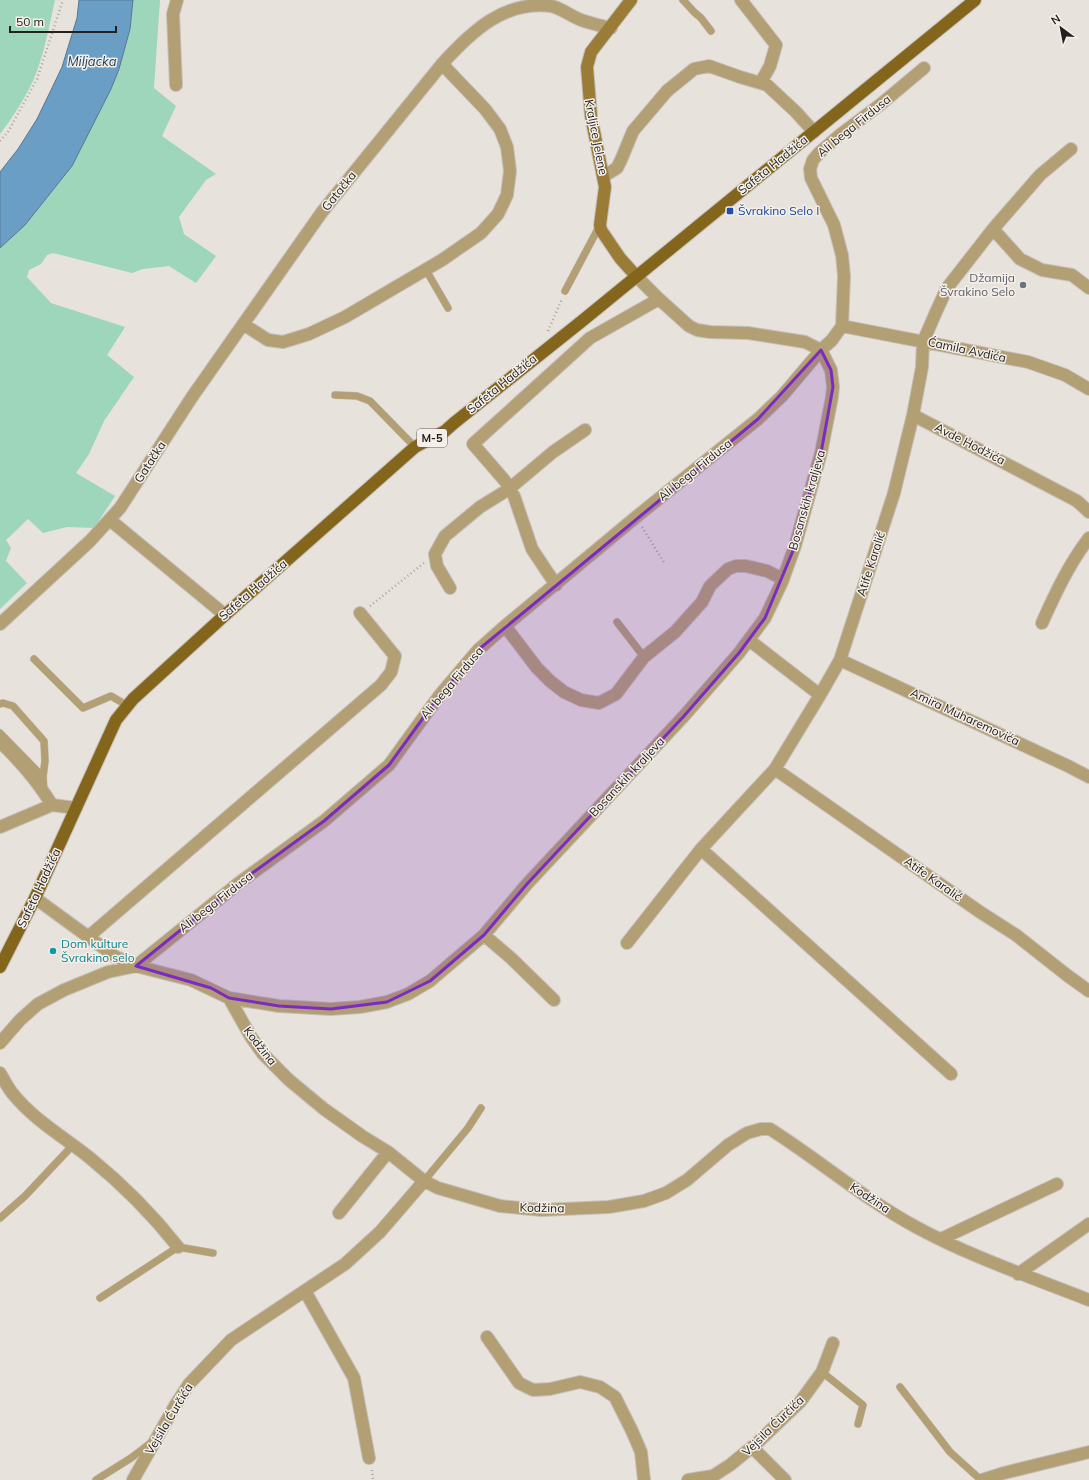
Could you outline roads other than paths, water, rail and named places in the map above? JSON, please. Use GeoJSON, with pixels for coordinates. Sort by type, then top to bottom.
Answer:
{"type":"FeatureCollection","features":[{"type":"Feature","properties":{"kind":"main road","name":"Kraljice Jelene"},"geometry":{"type":"LineString","coordinates":[[600,225],[605,187],[604,176],[590,116],[587,67],[591,52],[611,28],[631,0]]}},
{"type":"Feature","properties":{"kind":"main road","name":"Safeta Hadžića"},"geometry":{"type":"LineString","coordinates":[[0,967],[35,898],[116,720],[134,698],[225,615],[416,447],[444,431],[975,0]]}},
{"type":"Feature","properties":{"kind":"main road"},"geometry":{"type":"LineString","coordinates":[[600,225],[607,240],[636,276]]}},
{"type":"Feature","properties":{"kind":"street"},"geometry":{"type":"LineString","coordinates":[[176,85],[173,14],[177,0]]}},
{"type":"Feature","properties":{"kind":"street"},"geometry":{"type":"LineString","coordinates":[[741,0],[776,44],[770,66],[761,82]]}},
{"type":"Feature","properties":{"kind":"street","name":"Gatačka"},"geometry":{"type":"LineString","coordinates":[[0,624],[48,581],[110,520],[120,508],[192,397],[322,212],[442,64],[480,27],[493,17],[509,8],[529,4],[552,6],[584,21],[611,28]]}},
{"type":"Feature","properties":{"kind":"street"},"geometry":{"type":"LineString","coordinates":[[242,324],[268,340],[283,342],[309,334],[345,317],[426,270],[481,233],[498,214],[507,195],[510,171],[507,147],[500,129],[485,109],[442,64]]}},
{"type":"Feature","properties":{"kind":"street"},"geometry":{"type":"LineString","coordinates":[[604,176],[617,168],[633,131],[667,91],[694,69],[708,66],[767,85],[777,93],[814,132]]}},
{"type":"Feature","properties":{"kind":"street","name":"Ali bega Firdusa"},"geometry":{"type":"LineString","coordinates":[[136,966],[240,882],[324,821],[389,765],[440,696],[478,650],[636,517],[758,418],[782,396],[821,350],[832,340],[842,326],[844,276],[842,255],[834,225],[811,178],[810,169],[813,160],[819,153],[924,68]]}},
{"type":"Feature","properties":{"kind":"street","name":"Ćamila Avdića"},"geometry":{"type":"LineString","coordinates":[[1071,149],[1040,175],[993,229],[947,288],[923,342],[1028,362],[1066,375],[1089,390]]}},
{"type":"Feature","properties":{"kind":"street"},"geometry":{"type":"LineString","coordinates":[[993,229],[1020,259],[1042,270],[1072,275],[1089,288]]}},
{"type":"Feature","properties":{"kind":"street"},"geometry":{"type":"LineString","coordinates":[[636,276],[689,326],[697,330],[710,332],[748,333],[805,342],[821,350]]}},
{"type":"Feature","properties":{"kind":"street"},"geometry":{"type":"LineString","coordinates":[[556,585],[532,548],[525,531],[520,510],[505,481],[473,444],[590,338],[659,299]]}},
{"type":"Feature","properties":{"kind":"street"},"geometry":{"type":"LineString","coordinates":[[842,326],[923,342],[922,366],[913,415]]}},
{"type":"Feature","properties":{"kind":"street","name":"Bosanskih kraljeva"},"geometry":{"type":"LineString","coordinates":[[228,998],[279,1006],[331,1009],[360,1007],[387,1002],[408,994],[430,980],[484,935],[527,884],[684,716],[749,640],[765,618],[783,579],[795,546],[821,453],[833,387],[831,370],[821,350]]}},
{"type":"Feature","properties":{"kind":"street","name":"Avde Hodžića"},"geometry":{"type":"LineString","coordinates":[[913,415],[1077,500],[1089,512]]}},
{"type":"Feature","properties":{"kind":"street","name":"Atife Karalić"},"geometry":{"type":"LineString","coordinates":[[626,943],[701,849],[775,769],[820,696],[840,660],[894,493],[913,415]]}},
{"type":"Feature","properties":{"kind":"street"},"geometry":{"type":"LineString","coordinates":[[450,588],[437,566],[435,554],[445,536],[480,507],[509,489],[553,452],[585,430]]}},
{"type":"Feature","properties":{"kind":"street"},"geometry":{"type":"LineString","coordinates":[[110,520],[225,615]]}},
{"type":"Feature","properties":{"kind":"street"},"geometry":{"type":"LineString","coordinates":[[1042,623],[1072,564],[1089,538]]}},
{"type":"Feature","properties":{"kind":"street"},"geometry":{"type":"LineString","coordinates":[[505,626],[537,668],[564,692],[581,700],[599,702],[616,694],[644,657],[675,632],[702,602],[710,586],[728,569],[736,566],[746,566],[767,571],[783,579]]}},
{"type":"Feature","properties":{"kind":"street"},"geometry":{"type":"LineString","coordinates":[[88,937],[381,685],[391,672],[395,656],[360,613]]}},
{"type":"Feature","properties":{"kind":"street"},"geometry":{"type":"LineString","coordinates":[[749,640],[820,696]]}},
{"type":"Feature","properties":{"kind":"street","name":"Amira Muharemovića"},"geometry":{"type":"LineString","coordinates":[[840,660],[1089,777]]}},
{"type":"Feature","properties":{"kind":"street"},"geometry":{"type":"LineString","coordinates":[[0,742],[44,791],[52,805]]}},
{"type":"Feature","properties":{"kind":"street","name":"Atife Karalić"},"geometry":{"type":"LineString","coordinates":[[775,769],[980,912],[1016,935],[1089,991]]}},
{"type":"Feature","properties":{"kind":"street"},"geometry":{"type":"LineString","coordinates":[[0,827],[52,805],[76,808]]}},
{"type":"Feature","properties":{"kind":"street"},"geometry":{"type":"LineString","coordinates":[[701,849],[951,1074]]}},
{"type":"Feature","properties":{"kind":"street"},"geometry":{"type":"LineString","coordinates":[[35,898],[116,957],[136,966],[191,980],[228,998]]}},
{"type":"Feature","properties":{"kind":"street"},"geometry":{"type":"LineString","coordinates":[[484,935],[512,959],[554,1000]]}},
{"type":"Feature","properties":{"kind":"street"},"geometry":{"type":"LineString","coordinates":[[0,1043],[20,1020],[38,1004],[64,990],[108,972],[136,966]]}},
{"type":"Feature","properties":{"kind":"street","name":"Kodžina"},"geometry":{"type":"LineString","coordinates":[[228,998],[263,1054],[289,1080],[324,1109],[388,1152],[424,1182],[438,1188],[500,1206],[541,1210],[609,1207],[644,1201],[666,1193],[687,1180],[728,1144],[747,1133],[761,1128],[770,1129],[854,1188],[915,1227],[1018,1274],[1089,1300]]}},
{"type":"Feature","properties":{"kind":"street"},"geometry":{"type":"LineString","coordinates":[[0,1073],[13,1093],[42,1123],[91,1159],[132,1195],[165,1230],[178,1247]]}},
{"type":"Feature","properties":{"kind":"street"},"geometry":{"type":"LineString","coordinates":[[339,1213],[388,1152]]}},
{"type":"Feature","properties":{"kind":"street","name":"Vejsila Ćurčića"},"geometry":{"type":"LineString","coordinates":[[133,1480],[189,1384],[231,1340],[345,1264],[380,1232],[424,1182]]}},
{"type":"Feature","properties":{"kind":"street"},"geometry":{"type":"LineString","coordinates":[[941,1239],[1057,1184]]}},
{"type":"Feature","properties":{"kind":"street"},"geometry":{"type":"LineString","coordinates":[[1018,1274],[1089,1224]]}},
{"type":"Feature","properties":{"kind":"street"},"geometry":{"type":"LineString","coordinates":[[306,1291],[354,1378],[369,1458]]}},
{"type":"Feature","properties":{"kind":"street"},"geometry":{"type":"LineString","coordinates":[[487,1337],[519,1383],[533,1390],[550,1389],[580,1382],[600,1386],[615,1396],[641,1452],[644,1480]]}},
{"type":"Feature","properties":{"kind":"street","name":"Vejsila Ćurčića"},"geometry":{"type":"LineString","coordinates":[[688,1480],[713,1476],[730,1466],[800,1402],[822,1372],[833,1343]]}},
{"type":"Feature","properties":{"kind":"street"},"geometry":{"type":"LineString","coordinates":[[752,1447],[785,1480]]}},
{"type":"Feature","properties":{"kind":"street"},"geometry":{"type":"LineString","coordinates":[[981,1480],[1089,1452]]}},
{"type":"Feature","properties":{"kind":"lane"},"geometry":{"type":"LineString","coordinates":[[683,0],[712,30]]}},
{"type":"Feature","properties":{"kind":"lane"},"geometry":{"type":"LineString","coordinates":[[565,291],[600,225]]}},
{"type":"Feature","properties":{"kind":"lane"},"geometry":{"type":"LineString","coordinates":[[426,270],[448,308]]}},
{"type":"Feature","properties":{"kind":"lane"},"geometry":{"type":"LineString","coordinates":[[335,395],[357,396],[370,401],[416,447]]}},
{"type":"Feature","properties":{"kind":"lane"},"geometry":{"type":"LineString","coordinates":[[617,622],[644,657]]}},
{"type":"Feature","properties":{"kind":"lane"},"geometry":{"type":"LineString","coordinates":[[34,659],[82,708],[111,696],[128,706]]}},
{"type":"Feature","properties":{"kind":"lane"},"geometry":{"type":"LineString","coordinates":[[0,704],[3,703],[13,706],[44,741],[44,791]]}},
{"type":"Feature","properties":{"kind":"lane"},"geometry":{"type":"LineString","coordinates":[[0,733],[43,777]]}},
{"type":"Feature","properties":{"kind":"lane"},"geometry":{"type":"LineString","coordinates":[[424,1182],[468,1128],[481,1108]]}},
{"type":"Feature","properties":{"kind":"lane"},"geometry":{"type":"LineString","coordinates":[[0,1218],[25,1196],[73,1145]]}},
{"type":"Feature","properties":{"kind":"lane"},"geometry":{"type":"LineString","coordinates":[[100,1298],[178,1247],[213,1253]]}},
{"type":"Feature","properties":{"kind":"lane"},"geometry":{"type":"LineString","coordinates":[[822,1372],[863,1405],[858,1424]]}},
{"type":"Feature","properties":{"kind":"lane"},"geometry":{"type":"LineString","coordinates":[[900,1387],[950,1452],[981,1480]]}},
{"type":"Feature","properties":{"kind":"lane"},"geometry":{"type":"LineString","coordinates":[[96,1480],[131,1458],[158,1437]]}},
{"type":"Feature","properties":{"kind":"water","name":"Miljacka"},"geometry":{"type":"Polygon","coordinates":[[[79,0],[133,0],[130,29],[119,69],[111,89],[72,166],[25,225],[0,248],[0,172],[18,149],[37,119],[62,67],[77,18],[79,0]]]}},
{"type":"Feature","properties":{"kind":"place","name":"Švrakino Selo I"},"geometry":{"type":"Point","coordinates":[730,211]}},
{"type":"Feature","properties":{"kind":"place","name":"Džamija Švrakino Selo"},"geometry":{"type":"Point","coordinates":[1023,285]}},
{"type":"Feature","properties":{"kind":"place","name":"Dom kulture Švrakino selo"},"geometry":{"type":"Point","coordinates":[53,951]}}]}
